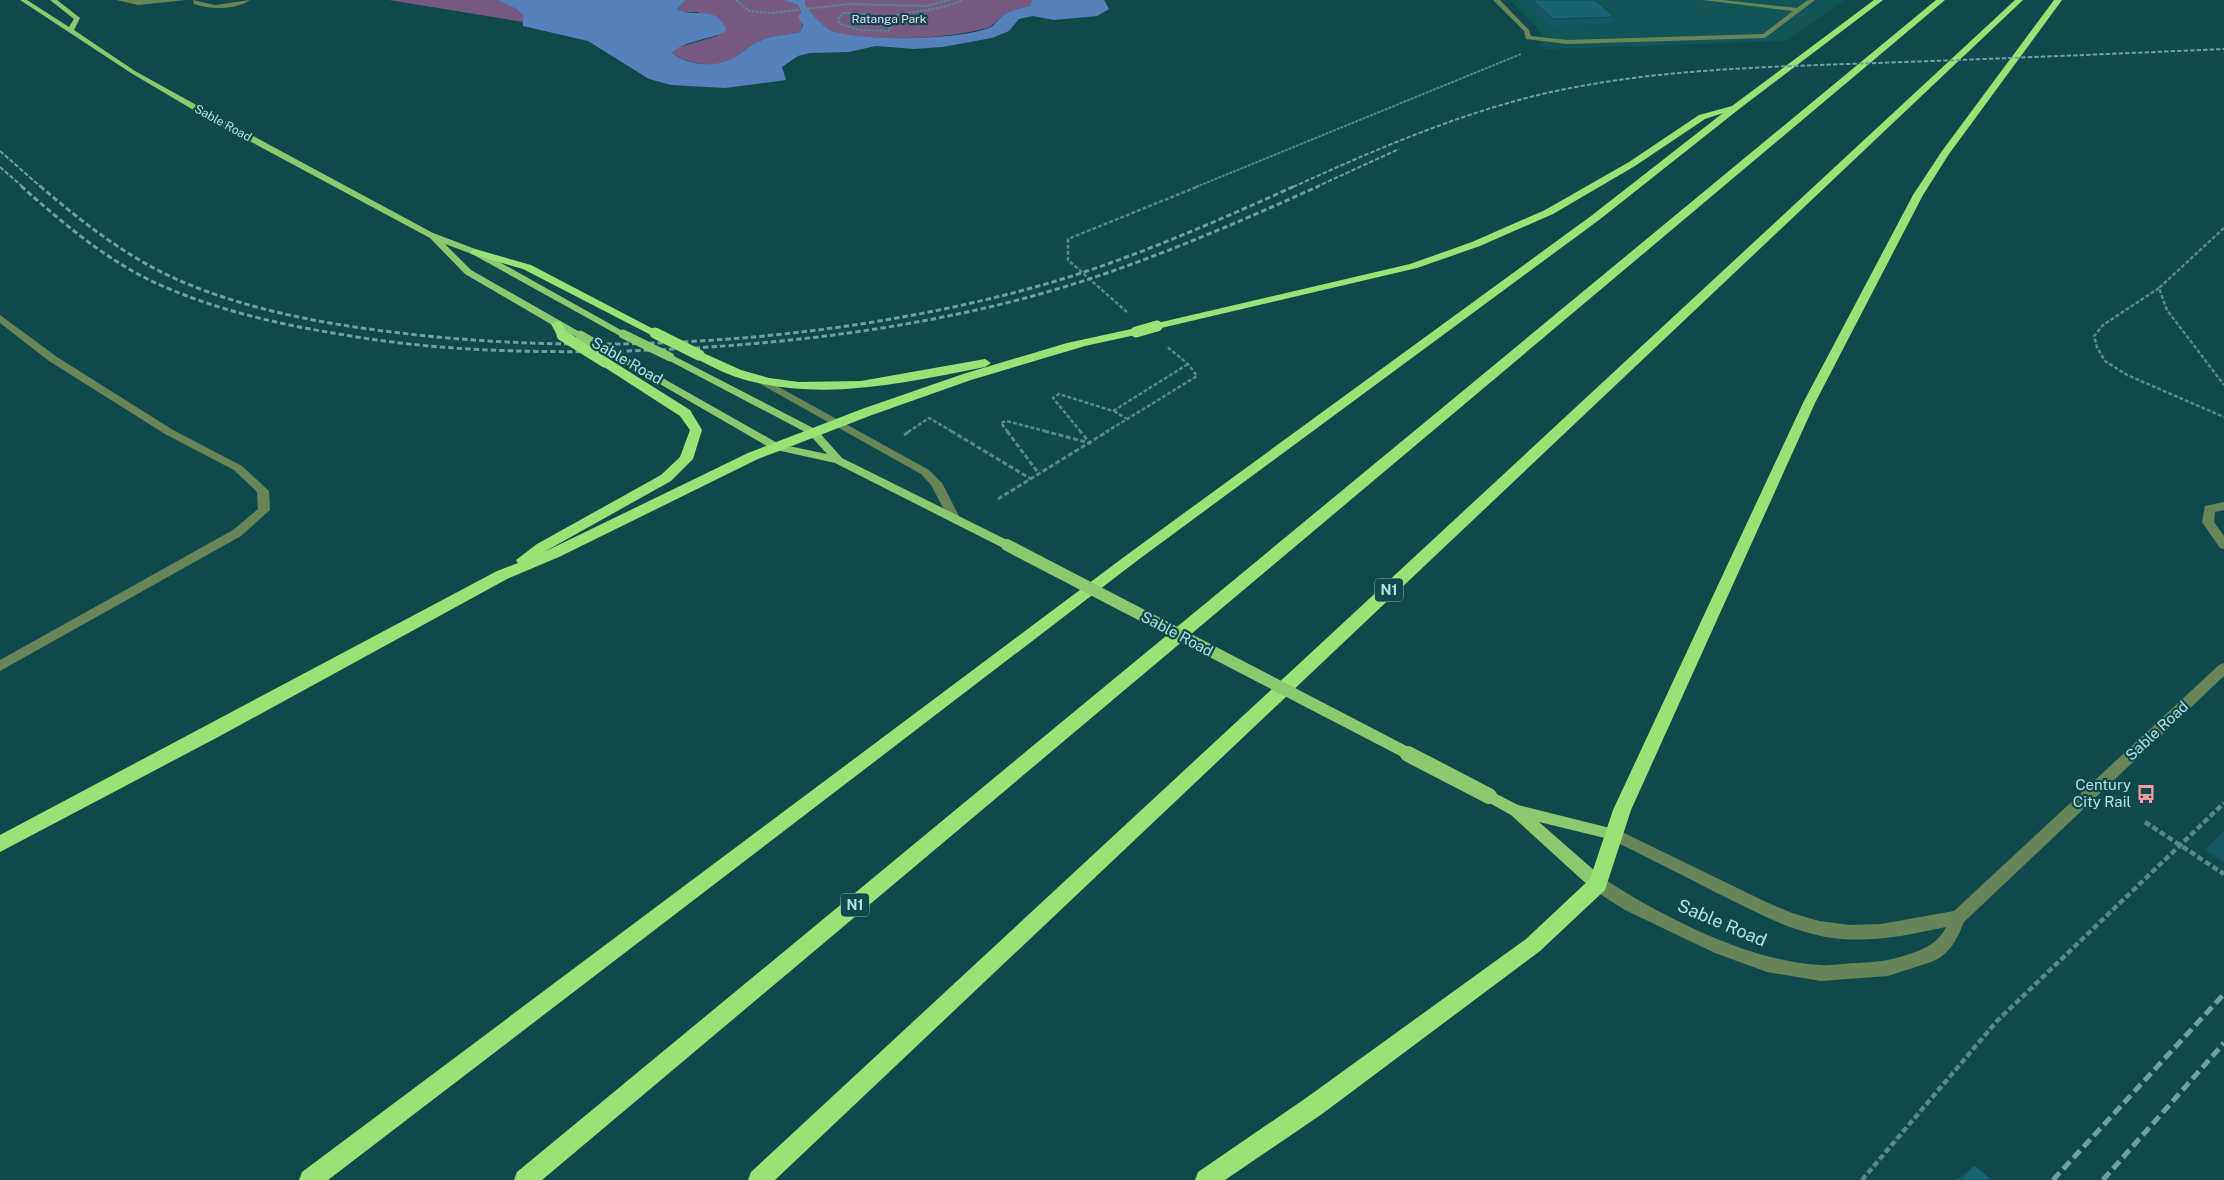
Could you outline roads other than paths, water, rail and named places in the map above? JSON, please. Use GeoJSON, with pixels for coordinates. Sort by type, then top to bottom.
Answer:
{"type":"FeatureCollection","features":[{"type":"Feature","properties":{"kind":"highway"},"geometry":{"type":"LineString","coordinates":[[310,1180],[1133,557],[1595,218],[1740,104],[1879,0]]}},
{"type":"Feature","properties":{"kind":"highway","name":"N1"},"geometry":{"type":"LineString","coordinates":[[525,1180],[1941,0]]}},
{"type":"Feature","properties":{"kind":"highway","name":"N1"},"geometry":{"type":"LineString","coordinates":[[759,1180],[2019,0]]}},
{"type":"Feature","properties":{"kind":"highway"},"geometry":{"type":"LineString","coordinates":[[1206,1180],[1314,1106],[1533,945],[1598,884],[1622,810],[1809,403],[1908,213],[1945,154],[2058,0]]}},
{"type":"Feature","properties":{"kind":"highway"},"geometry":{"type":"LineString","coordinates":[[475,252],[527,267],[735,372],[759,379],[804,386],[841,387],[877,384],[1082,344],[1413,266],[1476,244],[1549,212],[1632,164],[1702,117],[1740,104]]}},
{"type":"Feature","properties":{"kind":"highway"},"geometry":{"type":"LineString","coordinates":[[0,844],[214,732],[502,575],[542,547],[666,478],[686,459],[696,430],[685,412],[605,362],[559,330]]}},
{"type":"Feature","properties":{"kind":"highway"},"geometry":{"type":"LineString","coordinates":[[502,575],[554,554],[753,456],[813,432],[967,377],[1082,344]]}},
{"type":"Feature","properties":{"kind":"main road","name":"Sable Road"},"geometry":{"type":"LineString","coordinates":[[23,0],[134,72],[215,119],[430,235],[475,252],[623,334],[813,432],[838,460]]}},
{"type":"Feature","properties":{"kind":"main road"},"geometry":{"type":"LineString","coordinates":[[53,0],[77,18],[70,31]]}},
{"type":"Feature","properties":{"kind":"main road","name":"Sable Road"},"geometry":{"type":"LineString","coordinates":[[430,235],[468,272],[559,330],[580,335],[776,447],[838,460],[1008,545],[1489,796],[1514,810],[1598,884]]}},
{"type":"Feature","properties":{"kind":"main road","name":"Sable Road"},"geometry":{"type":"LineString","coordinates":[[1514,810],[1613,834]]}},
{"type":"Feature","properties":{"kind":"lane"},"geometry":{"type":"LineString","coordinates":[[120,0],[138,3],[183,0]]}},
{"type":"Feature","properties":{"kind":"lane"},"geometry":{"type":"LineString","coordinates":[[196,0],[196,3],[201,5],[217,6],[247,0]]}},
{"type":"Feature","properties":{"kind":"lane"},"geometry":{"type":"LineString","coordinates":[[1496,0],[1526,31],[1528,38],[1568,42],[1765,36],[1812,0]]}},
{"type":"Feature","properties":{"kind":"lane"},"geometry":{"type":"LineString","coordinates":[[1706,0],[1798,10]]}},
{"type":"Feature","properties":{"kind":"lane"},"geometry":{"type":"LineString","coordinates":[[0,318],[53,359],[152,422],[238,468],[263,492],[264,510],[236,533],[0,666]]}},
{"type":"Feature","properties":{"kind":"lane"},"geometry":{"type":"LineString","coordinates":[[759,379],[925,472],[936,483],[954,518]]}},
{"type":"Feature","properties":{"kind":"lane"},"geometry":{"type":"LineString","coordinates":[[2224,506],[2209,510],[2208,522],[2224,545]]}},
{"type":"Feature","properties":{"kind":"lane","name":"Sable Road"},"geometry":{"type":"LineString","coordinates":[[1598,884],[1631,906],[1721,948],[1767,964],[1821,973],[1888,968],[1931,955],[1948,940],[1958,917],[2092,795],[2113,772],[2224,668]]}},
{"type":"Feature","properties":{"kind":"lane","name":"Sable Road"},"geometry":{"type":"LineString","coordinates":[[1613,834],[1774,914],[1807,926],[1835,931],[1879,932],[1908,929],[1958,917]]}},
{"type":"Feature","properties":{"kind":"water"},"geometry":{"type":"Polygon","coordinates":[[[497,0],[686,0],[677,9],[683,12],[716,16],[726,28],[725,32],[689,43],[672,53],[686,61],[703,64],[728,61],[762,40],[800,32],[803,25],[798,17],[801,12],[798,5],[783,0],[805,0],[806,7],[828,29],[842,33],[884,38],[935,37],[977,31],[991,27],[1007,13],[1030,6],[1032,0],[1104,0],[1109,9],[1097,16],[1054,20],[1033,16],[1019,19],[1009,31],[992,38],[942,47],[914,49],[876,46],[849,52],[810,53],[798,56],[782,67],[786,80],[725,88],[671,85],[649,79],[588,41],[523,26],[523,15],[516,9],[497,0]]]}},
{"type":"Feature","properties":{"kind":"railway"},"geometry":{"type":"LineString","coordinates":[[1293,187],[1413,135],[1475,113],[1538,95],[1579,86],[1663,75],[1748,68],[2224,49]]}},
{"type":"Feature","properties":{"kind":"railway"},"geometry":{"type":"LineString","coordinates":[[1316,187],[1399,149]]}},
{"type":"Feature","properties":{"kind":"railway"},"geometry":{"type":"LineString","coordinates":[[0,151],[41,187]]}},
{"type":"Feature","properties":{"kind":"railway"},"geometry":{"type":"LineString","coordinates":[[0,167],[23,187]]}},
{"type":"Feature","properties":{"kind":"railway"},"geometry":{"type":"LineString","coordinates":[[21,186],[70,228],[122,265],[160,285],[228,310],[298,327],[414,345],[484,350],[555,352],[674,349],[773,342],[872,330],[969,312],[1057,289],[1133,264],[1245,219],[1319,186]]}},
{"type":"Feature","properties":{"kind":"railway"},"geometry":{"type":"LineString","coordinates":[[40,186],[88,225],[139,260],[176,279],[230,299],[314,320],[400,333],[480,340],[562,344],[730,339],[814,330],[897,318],[978,301],[1056,281],[1117,261],[1207,225],[1295,186]]}},
{"type":"Feature","properties":{"kind":"railway"},"geometry":{"type":"LineString","coordinates":[[2053,1180],[2224,994]]}},
{"type":"Feature","properties":{"kind":"railway"},"geometry":{"type":"LineString","coordinates":[[2103,1180],[2224,1043]]}},
{"type":"Feature","properties":{"kind":"place","name":"Century City Rail"},"geometry":{"type":"Point","coordinates":[2146,794]}},
{"type":"Feature","properties":{"kind":"park label","name":"Ratanga Park"},"geometry":{"type":"Point","coordinates":[889,19]}}]}
